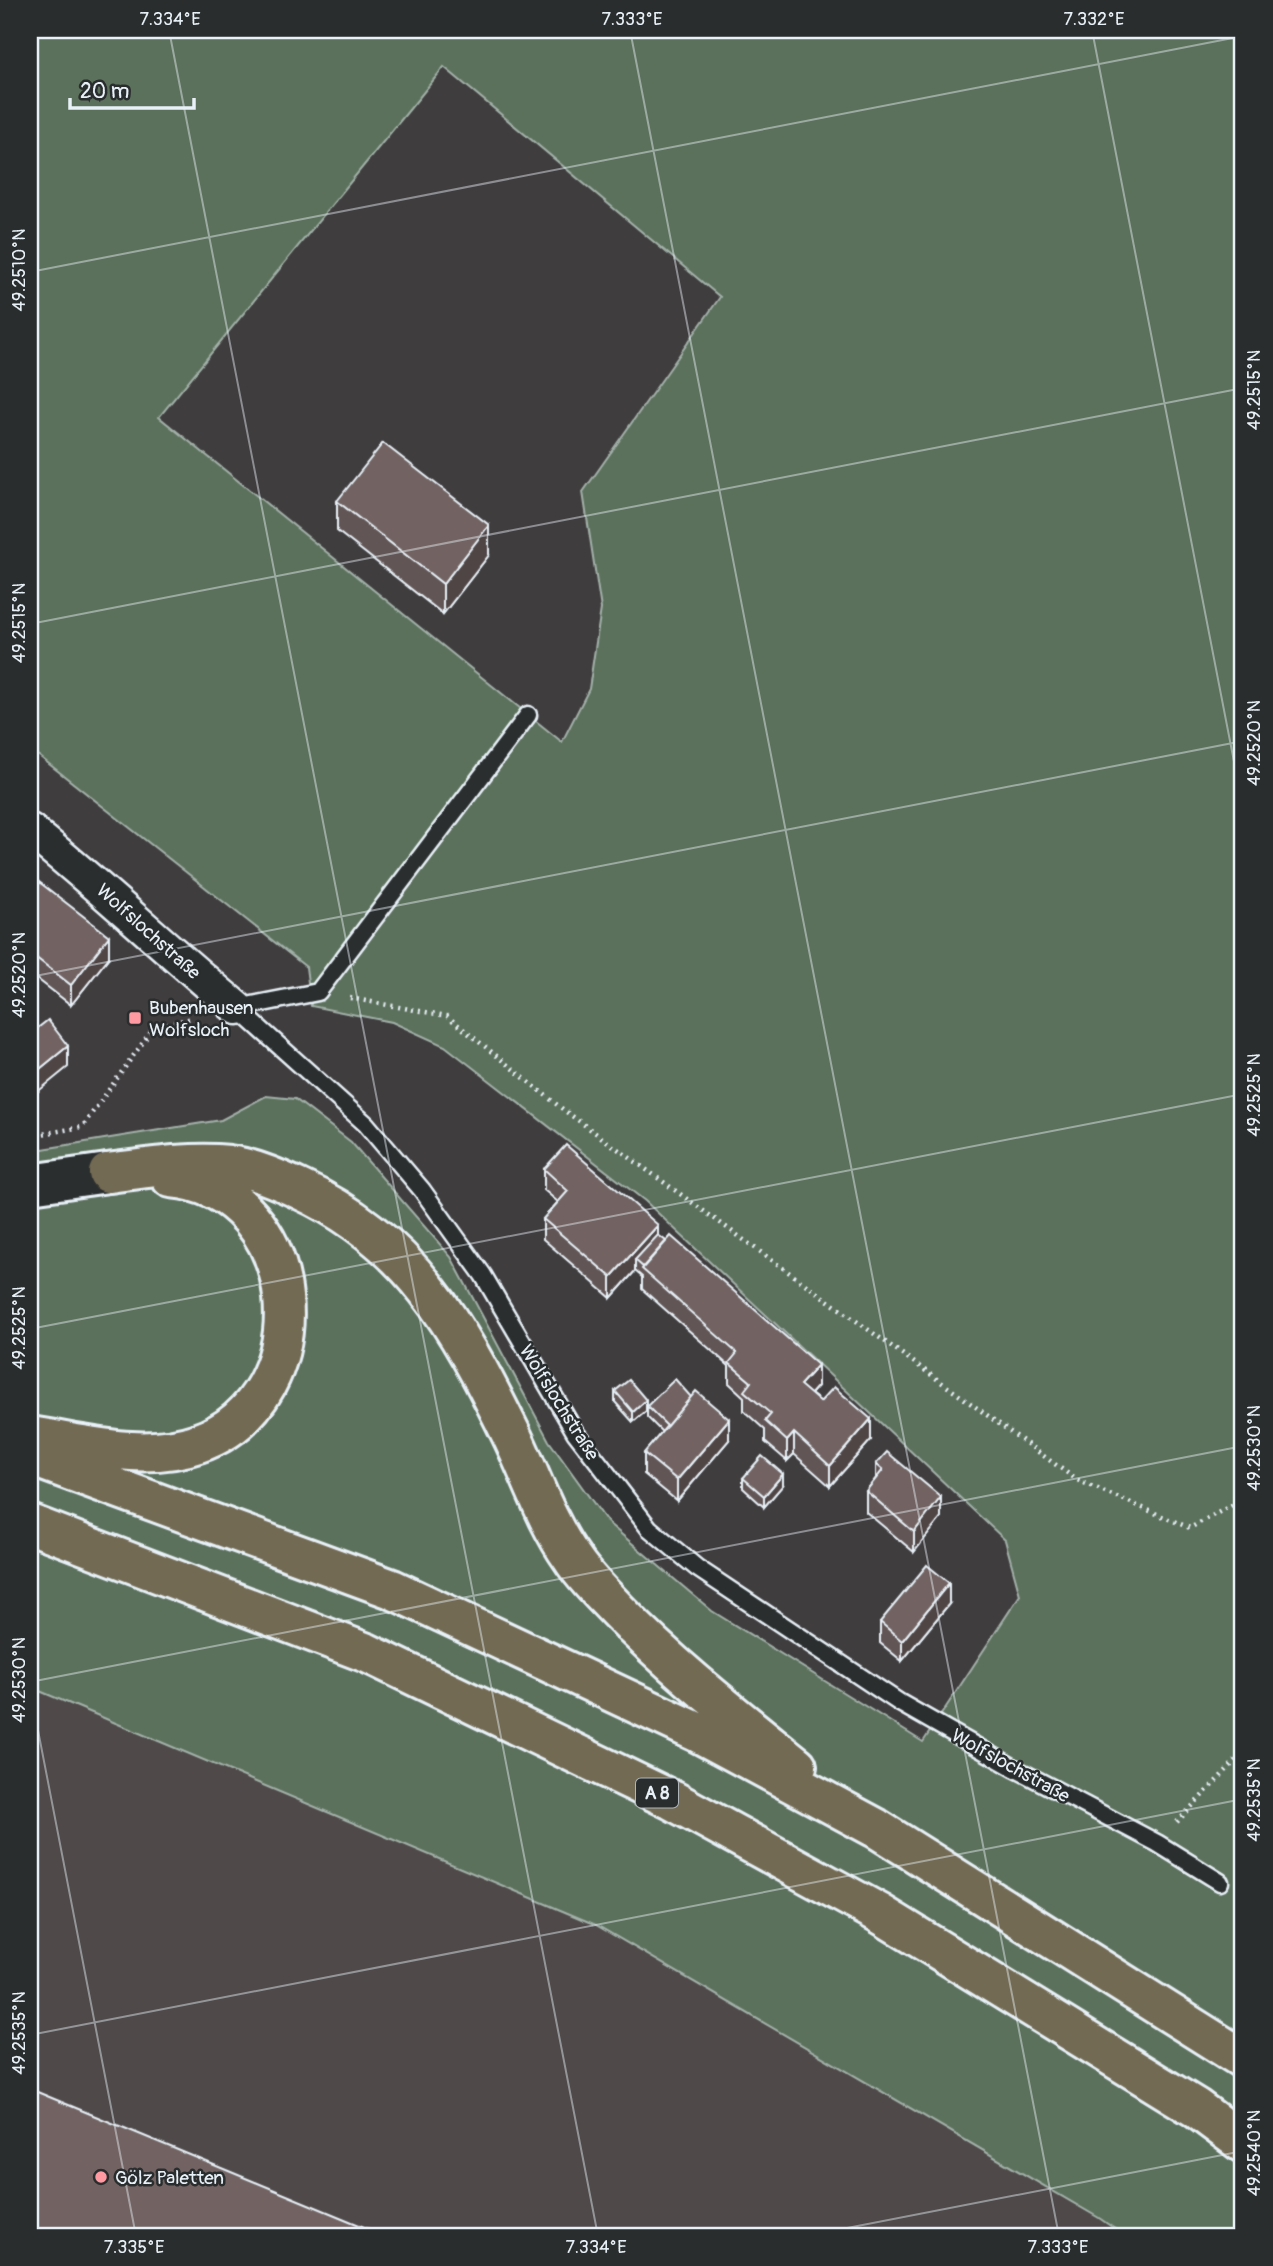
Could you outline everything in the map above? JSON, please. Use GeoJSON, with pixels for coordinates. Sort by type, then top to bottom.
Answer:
{"type":"FeatureCollection","features":[{"type":"Feature","properties":{"kind":"highway"},"geometry":{"type":"LineString","coordinates":[[108,1173],[187,1163],[232,1165],[283,1181],[327,1202],[375,1235],[422,1281],[449,1321],[480,1372],[572,1558],[664,1655],[711,1697],[876,1828]]}},
{"type":"Feature","properties":{"kind":"highway"},"geometry":{"type":"LineString","coordinates":[[30,1436],[144,1452],[199,1443],[249,1412],[279,1361],[285,1311],[281,1282],[273,1253],[256,1224],[230,1197],[195,1180],[108,1173]]}},
{"type":"Feature","properties":{"kind":"highway"},"geometry":{"type":"LineString","coordinates":[[30,1456],[392,1589],[697,1732],[876,1828],[1243,2059]]}},
{"type":"Feature","properties":{"kind":"highway","name":"A 8"},"geometry":{"type":"LineString","coordinates":[[30,1524],[367,1653],[672,1800],[879,1913],[1196,2108],[1243,2144]]}},
{"type":"Feature","properties":{"kind":"street","name":"Wolfslochstraße"},"geometry":{"type":"LineString","coordinates":[[30,830],[95,882],[177,958],[237,1008]]}},
{"type":"Feature","properties":{"kind":"street"},"geometry":{"type":"LineString","coordinates":[[30,1184],[108,1173]]}},
{"type":"Feature","properties":{"kind":"lane"},"geometry":{"type":"LineString","coordinates":[[237,1008],[318,992],[528,715]]}},
{"type":"Feature","properties":{"kind":"lane","name":"Wolfslochstraße"},"geometry":{"type":"LineString","coordinates":[[237,1008],[366,1124],[422,1190],[483,1275],[575,1432],[649,1528],[697,1568],[900,1703],[1016,1769],[1157,1843],[1220,1882]]}},
{"type":"Feature","properties":{"kind":"path"},"geometry":{"type":"LineString","coordinates":[[318,992],[447,1016],[565,1111],[1077,1480],[1190,1528],[1243,1499]]}},
{"type":"Feature","properties":{"kind":"path"},"geometry":{"type":"LineString","coordinates":[[30,1136],[82,1127],[154,1027],[237,1008]]}},
{"type":"Feature","properties":{"kind":"path"},"geometry":{"type":"LineString","coordinates":[[1157,1843],[1243,1753]]}},
{"type":"Feature","properties":{"kind":"shaded area"},"geometry":{"type":"Polygon","coordinates":[[[30,1687],[596,1925],[1100,2218],[1125,2236],[30,2236],[30,1687]]]}},
{"type":"Feature","properties":{"kind":"green space"},"geometry":{"type":"Polygon","coordinates":[[[30,30],[1243,30],[1243,2236],[1125,2236],[1099,2218],[596,1925],[30,1687],[30,1151],[221,1120],[266,1096],[295,1099],[351,1142],[451,1257],[549,1441],[608,1523],[712,1611],[923,1742],[1020,1595],[1005,1540],[645,1201],[445,1046],[392,1022],[311,1006],[306,967],[30,749],[30,30]],[[444,67],[159,417],[562,742],[589,689],[601,609],[583,492],[720,297],[444,67]]]}},
{"type":"Feature","properties":{"kind":"building"},"geometry":{"type":"Polygon","coordinates":[[[383,443],[489,525],[443,584],[337,501],[383,443]]]}},
{"type":"Feature","properties":{"kind":"building"},"geometry":{"type":"Polygon","coordinates":[[[30,875],[109,936],[71,985],[30,953],[30,875]]]}},
{"type":"Feature","properties":{"kind":"building"},"geometry":{"type":"Polygon","coordinates":[[[48,1020],[68,1046],[30,1077],[30,1034],[48,1020]]]}},
{"type":"Feature","properties":{"kind":"building"},"geometry":{"type":"Polygon","coordinates":[[[566,1145],[658,1225],[611,1277],[543,1219],[568,1191],[544,1169],[566,1145]]]}},
{"type":"Feature","properties":{"kind":"building"},"geometry":{"type":"Polygon","coordinates":[[[658,1235],[666,1241],[643,1267],[635,1260],[658,1235]]]}},
{"type":"Feature","properties":{"kind":"building"},"geometry":{"type":"Polygon","coordinates":[[[671,1236],[818,1365],[800,1385],[820,1402],[834,1387],[871,1419],[830,1466],[794,1433],[787,1441],[765,1421],[771,1414],[744,1391],[751,1382],[729,1363],[737,1353],[642,1269],[671,1236]]]}},
{"type":"Feature","properties":{"kind":"building"},"geometry":{"type":"Polygon","coordinates":[[[675,1379],[691,1397],[667,1426],[647,1406],[675,1379]]]}},
{"type":"Feature","properties":{"kind":"building"},"geometry":{"type":"Polygon","coordinates":[[[629,1380],[646,1400],[633,1412],[615,1391],[629,1380]]]}},
{"type":"Feature","properties":{"kind":"building"},"geometry":{"type":"Polygon","coordinates":[[[696,1391],[729,1419],[677,1480],[644,1453],[696,1391]]]}},
{"type":"Feature","properties":{"kind":"building"},"geometry":{"type":"Polygon","coordinates":[[[887,1452],[941,1497],[914,1532],[866,1491],[883,1470],[876,1464],[887,1452]]]}},
{"type":"Feature","properties":{"kind":"building"},"geometry":{"type":"Polygon","coordinates":[[[762,1456],[783,1474],[764,1496],[743,1478],[762,1456]]]}},
{"type":"Feature","properties":{"kind":"building"},"geometry":{"type":"Polygon","coordinates":[[[927,1565],[949,1583],[902,1641],[880,1622],[927,1565]]]}},
{"type":"Feature","properties":{"kind":"building","name":"Gölz Paletten"},"geometry":{"type":"Polygon","coordinates":[[[30,2089],[386,2236],[30,2236],[30,2089]]]}},
{"type":"Feature","properties":{"kind":"place","name":"Bubenhausen Wolfsloch"},"geometry":{"type":"Point","coordinates":[135,1018]}},
{"type":"Feature","properties":{"kind":"place","name":"Gölz Paletten"},"geometry":{"type":"Point","coordinates":[101,2177]}}]}
